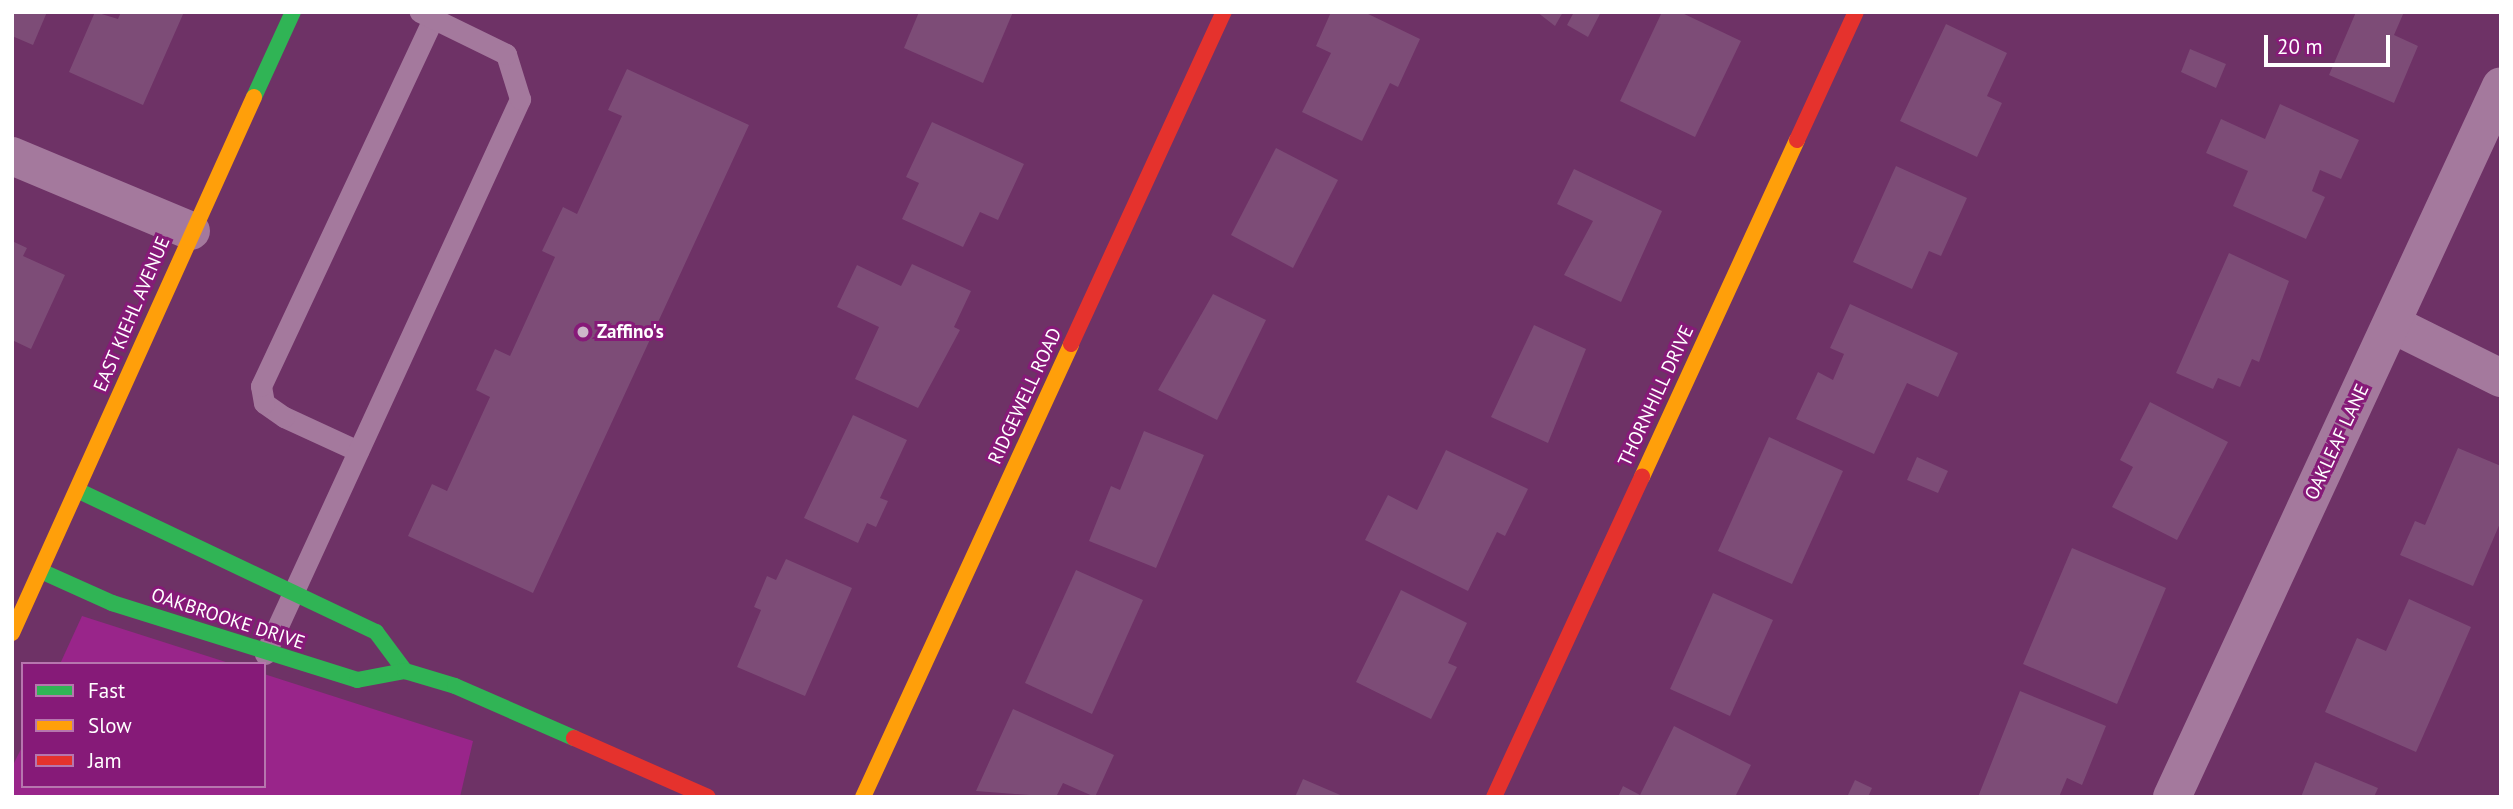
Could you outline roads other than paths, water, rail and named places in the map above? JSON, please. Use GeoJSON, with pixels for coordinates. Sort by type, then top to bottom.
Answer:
{"type":"FeatureCollection","features":[{"type":"Feature","properties":{"kind":"street","name":"EAST KIEHL AVENUE"},"geometry":{"type":"LineString","coordinates":[[12,633],[43,572],[191,231],[293,12]]}},
{"type":"Feature","properties":{"kind":"street","name":"RIDGEWELL ROAD"},"geometry":{"type":"LineString","coordinates":[[863,797],[1224,12]]}},
{"type":"Feature","properties":{"kind":"street","name":"THORNHILL DRIVE"},"geometry":{"type":"LineString","coordinates":[[1494,797],[1856,12]]}},
{"type":"Feature","properties":{"kind":"street","name":"OAKLEAF LANE"},"geometry":{"type":"LineString","coordinates":[[2172,797],[2501,86]]}},
{"type":"Feature","properties":{"kind":"street"},"geometry":{"type":"LineString","coordinates":[[12,156],[191,231]]}},
{"type":"Feature","properties":{"kind":"street"},"geometry":{"type":"LineString","coordinates":[[2392,324],[2501,377]]}},
{"type":"Feature","properties":{"kind":"street"},"geometry":{"type":"LineString","coordinates":[[79,491],[376,632],[405,671]]}},
{"type":"Feature","properties":{"kind":"street","name":"OAKBROOKE DRIVE"},"geometry":{"type":"LineString","coordinates":[[43,572],[265,654],[357,680],[405,671],[509,705],[708,797]]}},
{"type":"Feature","properties":{"kind":"lane"},"geometry":{"type":"LineString","coordinates":[[265,654],[520,99],[506,54],[426,15],[261,386],[264,403],[284,417],[358,451]]}},
{"type":"Feature","properties":{"kind":"place","name":"Zaffino's"},"geometry":{"type":"Point","coordinates":[583,332]}}]}
